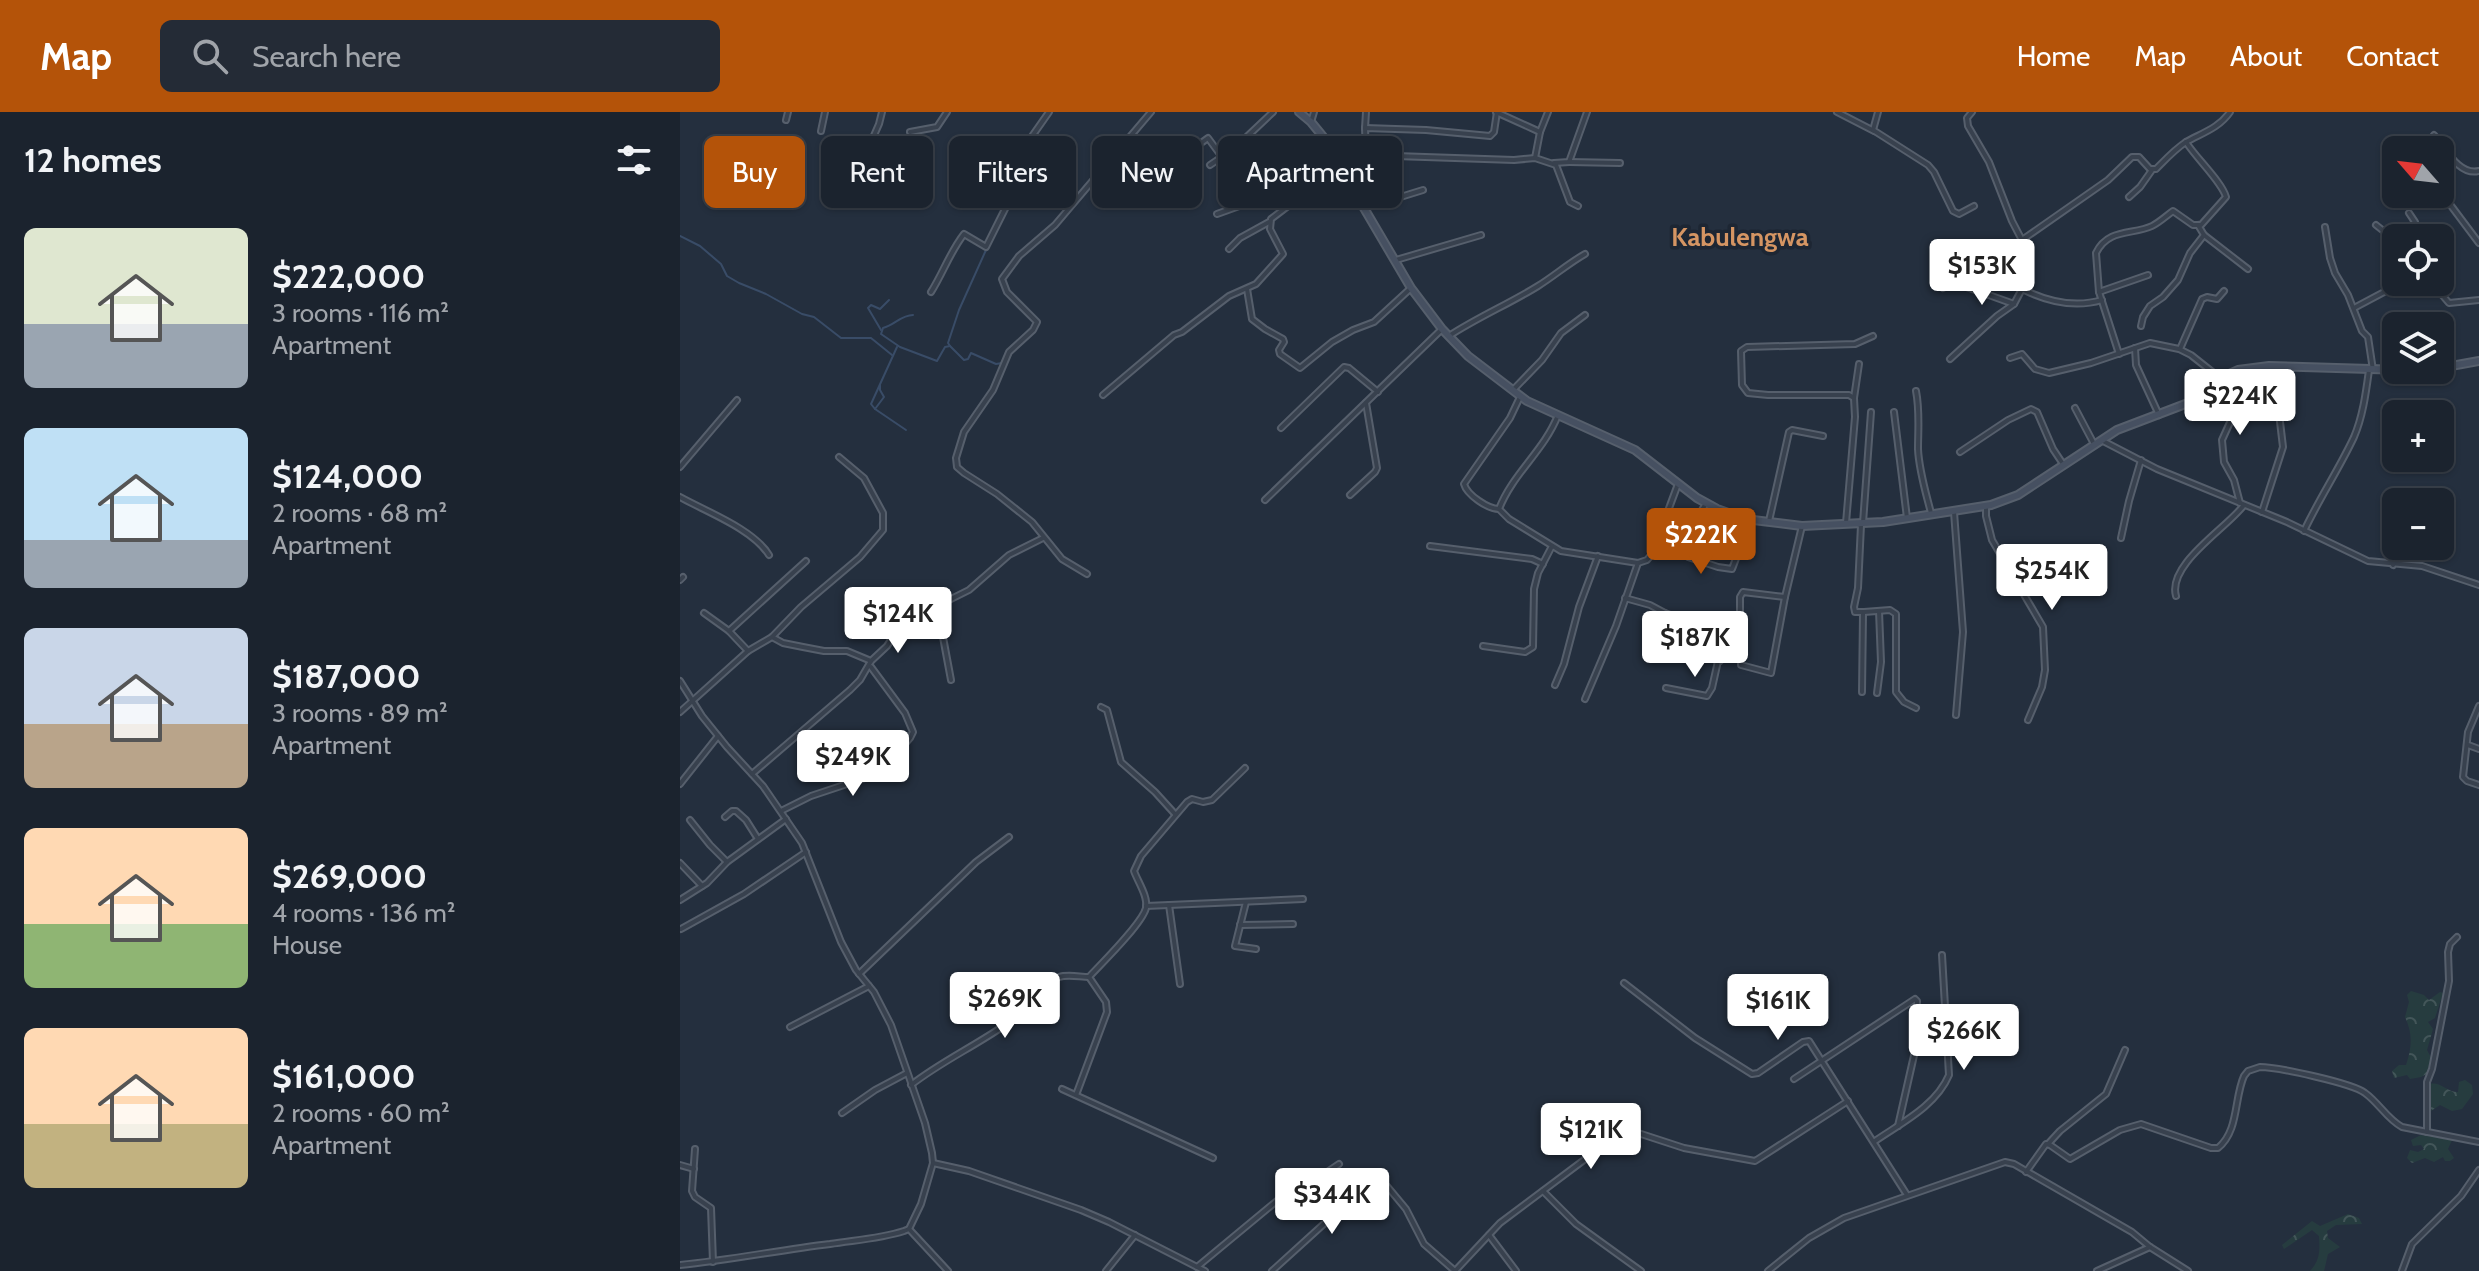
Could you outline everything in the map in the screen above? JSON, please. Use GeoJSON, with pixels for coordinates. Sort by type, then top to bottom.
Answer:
{"type":"FeatureCollection","features":[{"type":"Feature","properties":{"kind":"street"},"geometry":{"type":"LineString","coordinates":[[786,120],[788,112]]}},
{"type":"Feature","properties":{"kind":"street"},"geometry":{"type":"LineString","coordinates":[[821,131],[825,112]]}},
{"type":"Feature","properties":{"kind":"street"},"geometry":{"type":"LineString","coordinates":[[874,136],[882,112]]}},
{"type":"Feature","properties":{"kind":"street"},"geometry":{"type":"LineString","coordinates":[[910,132],[937,127],[947,112]]}},
{"type":"Feature","properties":{"kind":"street"},"geometry":{"type":"LineString","coordinates":[[931,292],[953,247],[964,234],[986,247],[1027,165],[1028,142],[1049,112]]}},
{"type":"Feature","properties":{"kind":"street"},"geometry":{"type":"LineString","coordinates":[[1087,574],[1062,559],[1020,512],[957,467],[956,458],[959,441],[993,390],[1009,352],[1033,330],[1037,322],[1007,292],[1002,279],[1019,256],[1055,225],[1151,112]]}},
{"type":"Feature","properties":{"kind":"street"},"geometry":{"type":"LineString","coordinates":[[1246,136],[1273,112]]}},
{"type":"Feature","properties":{"kind":"street"},"geometry":{"type":"LineString","coordinates":[[1299,112],[1322,136]]}},
{"type":"Feature","properties":{"kind":"street"},"geometry":{"type":"LineString","coordinates":[[1311,122],[1314,112]]}},
{"type":"Feature","properties":{"kind":"street"},"geometry":{"type":"LineString","coordinates":[[1365,136],[1366,112]]}},
{"type":"Feature","properties":{"kind":"street"},"geometry":{"type":"LineString","coordinates":[[1365,128],[1490,136],[1494,132],[1496,112],[1540,132]]}},
{"type":"Feature","properties":{"kind":"street"},"geometry":{"type":"LineString","coordinates":[[1535,158],[1548,112]]}},
{"type":"Feature","properties":{"kind":"street"},"geometry":{"type":"LineString","coordinates":[[1569,162],[1587,112]]}},
{"type":"Feature","properties":{"kind":"street"},"geometry":{"type":"LineString","coordinates":[[1837,112],[1928,165],[1953,211],[1959,214],[1974,206]]}},
{"type":"Feature","properties":{"kind":"street"},"geometry":{"type":"LineString","coordinates":[[1874,131],[1878,112]]}},
{"type":"Feature","properties":{"kind":"street"},"geometry":{"type":"LineString","coordinates":[[1950,359],[2014,304],[2022,289],[2028,265],[2028,254],[1989,162],[1968,126],[1967,118],[1972,112]]}},
{"type":"Feature","properties":{"kind":"street"},"geometry":{"type":"LineString","coordinates":[[2129,197],[2152,170],[2186,142],[2212,130],[2230,112]]}},
{"type":"Feature","properties":{"kind":"street"},"geometry":{"type":"LineString","coordinates":[[2434,135],[2461,169],[2472,173],[2479,171]]}},
{"type":"Feature","properties":{"kind":"street"},"geometry":{"type":"LineString","coordinates":[[1202,142],[1208,138],[1218,152]]}},
{"type":"Feature","properties":{"kind":"street"},"geometry":{"type":"LineString","coordinates":[[2186,142],[2226,193],[2225,200],[2207,220],[2198,225]]}},
{"type":"Feature","properties":{"kind":"street"},"geometry":{"type":"LineString","coordinates":[[1402,156],[1620,163]]}},
{"type":"Feature","properties":{"kind":"street"},"geometry":{"type":"LineString","coordinates":[[2022,240],[2108,180],[2132,157],[2139,157],[2152,170]]}},
{"type":"Feature","properties":{"kind":"street"},"geometry":{"type":"LineString","coordinates":[[1210,165],[1218,160]]}},
{"type":"Feature","properties":{"kind":"street"},"geometry":{"type":"LineString","coordinates":[[1554,163],[1570,202],[1578,206]]}},
{"type":"Feature","properties":{"kind":"street"},"geometry":{"type":"LineString","coordinates":[[1402,197],[1423,190]]}},
{"type":"Feature","properties":{"kind":"street"},"geometry":{"type":"LineString","coordinates":[[1217,214],[1234,208]]}},
{"type":"Feature","properties":{"kind":"street"},"geometry":{"type":"LineString","coordinates":[[1229,249],[1285,208]]}},
{"type":"Feature","properties":{"kind":"street"},"geometry":{"type":"LineString","coordinates":[[1365,208],[1411,288],[1442,329],[1468,356],[1512,392],[1635,450],[1706,503],[1745,519],[1769,523],[1802,526],[1859,523],[1986,506],[2012,499],[2117,430],[2188,403],[2220,378],[2238,370],[2285,366],[2382,370]]}},
{"type":"Feature","properties":{"kind":"street"},"geometry":{"type":"LineString","coordinates":[[2451,208],[2479,243]]}},
{"type":"Feature","properties":{"kind":"street"},"geometry":{"type":"LineString","coordinates":[[2119,354],[2099,292],[2096,253],[2105,242],[2127,230],[2150,227],[2173,211],[2198,225],[2204,235],[2248,269]]}},
{"type":"Feature","properties":{"kind":"street"},"geometry":{"type":"LineString","coordinates":[[2409,213],[2415,222],[2413,224]]}},
{"type":"Feature","properties":{"kind":"street"},"geometry":{"type":"LineString","coordinates":[[1103,395],[1174,335],[1229,296],[1260,280],[1283,254],[1269,222]]}},
{"type":"Feature","properties":{"kind":"street"},"geometry":{"type":"LineString","coordinates":[[2376,225],[2382,229]]}},
{"type":"Feature","properties":{"kind":"street"},"geometry":{"type":"LineString","coordinates":[[2304,531],[2354,437],[2371,370],[2368,337],[2362,331],[2354,308],[2335,273],[2325,227]]}},
{"type":"Feature","properties":{"kind":"street"},"geometry":{"type":"LineString","coordinates":[[1396,260],[1481,235]]}},
{"type":"Feature","properties":{"kind":"street"},"geometry":{"type":"LineString","coordinates":[[2141,326],[2150,306],[2178,280],[2190,253],[2204,235]]}},
{"type":"Feature","properties":{"kind":"street"},"geometry":{"type":"LineString","coordinates":[[1449,336],[1538,286],[1585,254]]}},
{"type":"Feature","properties":{"kind":"street"},"geometry":{"type":"LineString","coordinates":[[2099,292],[2148,275]]}},
{"type":"Feature","properties":{"kind":"street"},"geometry":{"type":"LineString","coordinates":[[1943,288],[1958,284],[2014,304]]}},
{"type":"Feature","properties":{"kind":"street"},"geometry":{"type":"LineString","coordinates":[[1247,289],[1252,319],[1283,339],[1280,354],[1302,368],[1332,342],[1374,322],[1411,288]]}},
{"type":"Feature","properties":{"kind":"street"},"geometry":{"type":"LineString","coordinates":[[2022,289],[2038,297],[2065,302],[2091,303],[2102,300]]}},
{"type":"Feature","properties":{"kind":"street"},"geometry":{"type":"LineString","coordinates":[[2180,349],[2202,299],[2217,299],[2224,291]]}},
{"type":"Feature","properties":{"kind":"street"},"geometry":{"type":"LineString","coordinates":[[2354,308],[2382,293]]}},
{"type":"Feature","properties":{"kind":"street"},"geometry":{"type":"LineString","coordinates":[[2443,296],[2449,303],[2479,300]]}},
{"type":"Feature","properties":{"kind":"street"},"geometry":{"type":"LineString","coordinates":[[1512,392],[1542,360],[1561,333],[1585,315]]}},
{"type":"Feature","properties":{"kind":"street"},"geometry":{"type":"LineString","coordinates":[[1265,500],[1442,329]]}},
{"type":"Feature","properties":{"kind":"street"},"geometry":{"type":"LineString","coordinates":[[1854,398],[1837,394],[1748,393],[1742,385],[1741,351],[1747,347],[1855,344],[1873,336]]}},
{"type":"Feature","properties":{"kind":"street"},"geometry":{"type":"LineString","coordinates":[[2010,358],[2022,354],[2035,369],[2049,373],[2150,343],[2180,349],[2220,378]]}},
{"type":"Feature","properties":{"kind":"street"},"geometry":{"type":"LineString","coordinates":[[2135,348],[2136,365],[2159,415]]}},
{"type":"Feature","properties":{"kind":"street"},"geometry":{"type":"LineString","coordinates":[[2454,365],[2479,361]]}},
{"type":"Feature","properties":{"kind":"street"},"geometry":{"type":"LineString","coordinates":[[1846,523],[1859,364]]}},
{"type":"Feature","properties":{"kind":"street"},"geometry":{"type":"LineString","coordinates":[[2262,512],[2283,447],[2278,405],[2285,366]]}},
{"type":"Feature","properties":{"kind":"street"},"geometry":{"type":"LineString","coordinates":[[1281,428],[1344,367],[1378,392]]}},
{"type":"Feature","properties":{"kind":"street"},"geometry":{"type":"LineString","coordinates":[[2242,504],[2224,462],[2222,440],[2249,368]]}},
{"type":"Feature","properties":{"kind":"street"},"geometry":{"type":"LineString","coordinates":[[1916,391],[1921,434],[1918,450],[1931,513]]}},
{"type":"Feature","properties":{"kind":"street"},"geometry":{"type":"LineString","coordinates":[[1520,397],[1510,418],[1464,484],[1464,489],[1552,546],[1570,554],[1644,562],[1652,554],[1678,484]]}},
{"type":"Feature","properties":{"kind":"street"},"geometry":{"type":"LineString","coordinates":[[680,467],[737,400]]}},
{"type":"Feature","properties":{"kind":"street"},"geometry":{"type":"LineString","coordinates":[[1350,495],[1377,468],[1366,403]]}},
{"type":"Feature","properties":{"kind":"street"},"geometry":{"type":"LineString","coordinates":[[2075,408],[2098,442],[2157,469],[2262,512],[2368,561],[2422,566],[2479,585]]}},
{"type":"Feature","properties":{"kind":"street"},"geometry":{"type":"LineString","coordinates":[[1960,452],[2018,414],[2033,410],[2037,412],[2053,449],[2065,466]]}},
{"type":"Feature","properties":{"kind":"street"},"geometry":{"type":"LineString","coordinates":[[1871,412],[1854,607],[1855,612],[1892,610],[1896,614],[1896,692],[1904,702],[1916,708]]}},
{"type":"Feature","properties":{"kind":"street"},"geometry":{"type":"LineString","coordinates":[[1894,412],[1907,518]]}},
{"type":"Feature","properties":{"kind":"street"},"geometry":{"type":"LineString","coordinates":[[1499,509],[1514,480],[1547,439],[1558,415]]}},
{"type":"Feature","properties":{"kind":"street"},"geometry":{"type":"LineString","coordinates":[[1769,523],[1789,432],[1823,436]]}},
{"type":"Feature","properties":{"kind":"street"},"geometry":{"type":"LineString","coordinates":[[680,712],[748,651],[772,637],[801,607],[860,557],[883,530],[883,513],[864,478],[839,457]]}},
{"type":"Feature","properties":{"kind":"street"},"geometry":{"type":"LineString","coordinates":[[2121,538],[2141,460]]}},
{"type":"Feature","properties":{"kind":"street"},"geometry":{"type":"LineString","coordinates":[[680,497],[745,533],[769,555]]}},
{"type":"Feature","properties":{"kind":"street"},"geometry":{"type":"LineString","coordinates":[[1706,503],[1688,535],[1685,554],[1688,557],[1732,569],[1740,548],[1745,519]]}},
{"type":"Feature","properties":{"kind":"street"},"geometry":{"type":"LineString","coordinates":[[2176,596],[2175,583],[2191,556],[2231,521],[2242,504]]}},
{"type":"Feature","properties":{"kind":"street"},"geometry":{"type":"LineString","coordinates":[[1986,506],[1992,540],[2043,627],[2044,679],[2028,720]]}},
{"type":"Feature","properties":{"kind":"street"},"geometry":{"type":"LineString","coordinates":[[1954,509],[1963,632],[1956,715]]}},
{"type":"Feature","properties":{"kind":"street"},"geometry":{"type":"LineString","coordinates":[[1785,597],[1743,592],[1740,597],[1741,665],[1771,673],[1802,526]]}},
{"type":"Feature","properties":{"kind":"street"},"geometry":{"type":"LineString","coordinates":[[752,774],[850,690],[894,635],[921,609],[969,590],[1009,555],[1044,538]]}},
{"type":"Feature","properties":{"kind":"street"},"geometry":{"type":"LineString","coordinates":[[1430,546],[1532,559],[1543,564]]}},
{"type":"Feature","properties":{"kind":"street"},"geometry":{"type":"LineString","coordinates":[[1483,646],[1525,652],[1533,647],[1534,589],[1552,546]]}},
{"type":"Feature","properties":{"kind":"street"},"geometry":{"type":"LineString","coordinates":[[1555,685],[1598,556]]}},
{"type":"Feature","properties":{"kind":"street"},"geometry":{"type":"LineString","coordinates":[[2393,565],[2395,560]]}},
{"type":"Feature","properties":{"kind":"street"},"geometry":{"type":"LineString","coordinates":[[729,631],[806,561]]}},
{"type":"Feature","properties":{"kind":"street"},"geometry":{"type":"LineString","coordinates":[[1585,699],[1638,563]]}},
{"type":"Feature","properties":{"kind":"street"},"geometry":{"type":"LineString","coordinates":[[1625,598],[1686,621],[1729,630]]}},
{"type":"Feature","properties":{"kind":"street"},"geometry":{"type":"LineString","coordinates":[[937,605],[951,680]]}},
{"type":"Feature","properties":{"kind":"street"},"geometry":{"type":"LineString","coordinates":[[1877,693],[1881,662],[1879,611]]}},
{"type":"Feature","properties":{"kind":"street"},"geometry":{"type":"LineString","coordinates":[[1862,692],[1863,612]]}},
{"type":"Feature","properties":{"kind":"street"},"geometry":{"type":"LineString","coordinates":[[704,613],[729,631],[748,651]]}},
{"type":"Feature","properties":{"kind":"street"},"geometry":{"type":"LineString","coordinates":[[1665,613],[1658,641],[1718,661],[1724,656],[1730,618],[1740,617]]}},
{"type":"Feature","properties":{"kind":"street"},"geometry":{"type":"LineString","coordinates":[[772,637],[803,647],[847,651],[871,663],[905,713],[913,732],[880,773],[811,796],[781,811]]}},
{"type":"Feature","properties":{"kind":"street"},"geometry":{"type":"LineString","coordinates":[[1666,688],[1707,696],[1718,661]]}},
{"type":"Feature","properties":{"kind":"street"},"geometry":{"type":"LineString","coordinates":[[680,681],[718,736],[781,811],[806,852],[835,929],[891,1025],[925,1123],[933,1163],[921,1204],[909,1229],[867,1240],[680,1265]]}},
{"type":"Feature","properties":{"kind":"street"},"geometry":{"type":"LineString","coordinates":[[2479,706],[2468,732],[2464,779],[2479,785]]}},
{"type":"Feature","properties":{"kind":"street"},"geometry":{"type":"LineString","coordinates":[[1101,707],[1107,710],[1112,722],[1121,762],[1175,814]]}},
{"type":"Feature","properties":{"kind":"street"},"geometry":{"type":"LineString","coordinates":[[680,784],[718,736]]}},
{"type":"Feature","properties":{"kind":"street"},"geometry":{"type":"LineString","coordinates":[[2468,745],[2479,749]]}},
{"type":"Feature","properties":{"kind":"street"},"geometry":{"type":"LineString","coordinates":[[1089,977],[1138,921],[1146,906],[1135,868],[1141,856],[1190,800],[1212,800],[1245,768]]}},
{"type":"Feature","properties":{"kind":"street"},"geometry":{"type":"LineString","coordinates":[[725,817],[736,811],[758,839]]}},
{"type":"Feature","properties":{"kind":"street"},"geometry":{"type":"LineString","coordinates":[[680,900],[786,819]]}},
{"type":"Feature","properties":{"kind":"street"},"geometry":{"type":"LineString","coordinates":[[690,820],[727,862]]}},
{"type":"Feature","properties":{"kind":"street"},"geometry":{"type":"LineString","coordinates":[[859,974],[976,862],[1009,837]]}},
{"type":"Feature","properties":{"kind":"street"},"geometry":{"type":"LineString","coordinates":[[681,929],[744,894],[806,852]]}},
{"type":"Feature","properties":{"kind":"street"},"geometry":{"type":"LineString","coordinates":[[680,863],[702,886]]}},
{"type":"Feature","properties":{"kind":"street"},"geometry":{"type":"LineString","coordinates":[[1146,906],[1303,899]]}},
{"type":"Feature","properties":{"kind":"street"},"geometry":{"type":"LineString","coordinates":[[1246,902],[1235,946],[1256,949]]}},
{"type":"Feature","properties":{"kind":"street"},"geometry":{"type":"LineString","coordinates":[[1169,905],[1180,984]]}},
{"type":"Feature","properties":{"kind":"street"},"geometry":{"type":"LineString","coordinates":[[1240,925],[1293,924]]}},
{"type":"Feature","properties":{"kind":"street"},"geometry":{"type":"LineString","coordinates":[[2427,1132],[2427,1078],[2432,1069],[2449,981],[2448,952],[2450,944],[2457,937]]}},
{"type":"Feature","properties":{"kind":"street"},"geometry":{"type":"LineString","coordinates":[[1875,1141],[1927,1103],[1949,1075],[1942,955]]}},
{"type":"Feature","properties":{"kind":"street"},"geometry":{"type":"LineString","coordinates":[[911,1085],[932,1068],[954,1058],[1011,1020],[1056,978],[1066,975],[1089,977]]}},
{"type":"Feature","properties":{"kind":"street"},"geometry":{"type":"LineString","coordinates":[[1076,1095],[1107,1012],[1106,1002],[1089,977]]}},
{"type":"Feature","properties":{"kind":"street"},"geometry":{"type":"LineString","coordinates":[[1624,983],[1695,1038],[1752,1074],[1805,1041],[1813,1045],[1907,1195]]}},
{"type":"Feature","properties":{"kind":"street"},"geometry":{"type":"LineString","coordinates":[[790,1027],[869,986]]}},
{"type":"Feature","properties":{"kind":"street"},"geometry":{"type":"LineString","coordinates":[[1794,1079],[1916,999],[1917,1039],[1898,1126]]}},
{"type":"Feature","properties":{"kind":"street"},"geometry":{"type":"LineString","coordinates":[[2026,1172],[2044,1146],[2106,1094],[2125,1050]]}},
{"type":"Feature","properties":{"kind":"street"},"geometry":{"type":"LineString","coordinates":[[2048,1144],[2070,1159],[2120,1130],[2141,1124],[2218,1148],[2231,1128],[2244,1076],[2260,1067],[2348,1084],[2368,1095],[2397,1124],[2479,1142]]}},
{"type":"Feature","properties":{"kind":"street"},"geometry":{"type":"LineString","coordinates":[[842,1113],[907,1073]]}},
{"type":"Feature","properties":{"kind":"street"},"geometry":{"type":"LineString","coordinates":[[1062,1089],[1213,1158]]}},
{"type":"Feature","properties":{"kind":"street"},"geometry":{"type":"LineString","coordinates":[[1272,1271],[1326,1222],[1381,1179],[1406,1209],[1424,1244],[1455,1271],[1500,1223],[1609,1140],[1622,1134],[1635,1132],[1670,1144],[1751,1162],[1848,1101]]}},
{"type":"Feature","properties":{"kind":"street"},"geometry":{"type":"LineString","coordinates":[[695,1149],[693,1194],[711,1208],[713,1262]]}},
{"type":"Feature","properties":{"kind":"street"},"geometry":{"type":"LineString","coordinates":[[1768,1271],[1809,1238],[1837,1221],[2001,1162],[2014,1164],[2123,1226],[2188,1271]]}},
{"type":"Feature","properties":{"kind":"street"},"geometry":{"type":"LineString","coordinates":[[933,1163],[981,1175],[1081,1210],[1205,1271]]}},
{"type":"Feature","properties":{"kind":"street"},"geometry":{"type":"LineString","coordinates":[[1197,1267],[1284,1195],[1311,1183],[1339,1164]]}},
{"type":"Feature","properties":{"kind":"street"},"geometry":{"type":"LineString","coordinates":[[680,1165],[694,1169]]}},
{"type":"Feature","properties":{"kind":"street"},"geometry":{"type":"LineString","coordinates":[[2402,1271],[2412,1244],[2461,1196],[2479,1170]]}},
{"type":"Feature","properties":{"kind":"street"},"geometry":{"type":"LineString","coordinates":[[1543,1191],[1576,1224],[1641,1271]]}},
{"type":"Feature","properties":{"kind":"street"},"geometry":{"type":"LineString","coordinates":[[909,1229],[948,1271]]}},
{"type":"Feature","properties":{"kind":"street"},"geometry":{"type":"LineString","coordinates":[[1106,1271],[1135,1235]]}},
{"type":"Feature","properties":{"kind":"street"},"geometry":{"type":"LineString","coordinates":[[1489,1235],[1516,1271]]}},
{"type":"Feature","properties":{"kind":"street"},"geometry":{"type":"LineString","coordinates":[[2097,1271],[2150,1247]]}},
{"type":"Feature","properties":{"kind":"green space"},"geometry":{"type":"Polygon","coordinates":[[[2411,991],[2429,1000],[2443,993],[2435,1018],[2428,1022],[2433,1029],[2427,1050],[2435,1065],[2434,1070],[2421,1077],[2410,1079],[2407,1075],[2394,1078],[2392,1071],[2399,1065],[2406,1065],[2410,1052],[2411,1041],[2405,1017],[2409,1002],[2407,995],[2411,991]]]}},
{"type":"Feature","properties":{"kind":"green space"},"geometry":{"type":"Polygon","coordinates":[[[2465,1080],[2472,1085],[2473,1094],[2462,1109],[2452,1111],[2440,1105],[2431,1111],[2428,1108],[2429,1084],[2458,1092],[2459,1082],[2465,1080]]]}},
{"type":"Feature","properties":{"kind":"green space"},"geometry":{"type":"Polygon","coordinates":[[[2421,1135],[2452,1140],[2448,1149],[2454,1158],[2445,1161],[2443,1157],[2434,1162],[2425,1158],[2412,1163],[2407,1158],[2410,1150],[2418,1152],[2424,1149],[2421,1145],[2413,1146],[2411,1140],[2421,1135]]]}},
{"type":"Feature","properties":{"kind":"green space"},"geometry":{"type":"Polygon","coordinates":[[[2348,1214],[2359,1218],[2362,1224],[2336,1225],[2327,1231],[2328,1238],[2340,1247],[2328,1254],[2324,1271],[2310,1271],[2319,1251],[2319,1236],[2312,1230],[2284,1249],[2282,1245],[2312,1221],[2320,1226],[2348,1214]]]}},
{"type":"Feature","properties":{"kind":"waterway"},"geometry":{"type":"LineString","coordinates":[[680,236],[700,246],[721,264],[727,276],[739,283],[814,317],[841,338],[871,338],[892,355]]}},
{"type":"Feature","properties":{"kind":"waterway"},"geometry":{"type":"LineString","coordinates":[[913,315],[883,328],[881,334],[900,347],[937,361],[945,347],[950,346],[948,343],[959,310],[986,250]]}},
{"type":"Feature","properties":{"kind":"waterway"},"geometry":{"type":"LineString","coordinates":[[881,330],[868,308],[871,305],[880,309],[889,300]]}},
{"type":"Feature","properties":{"kind":"waterway"},"geometry":{"type":"LineString","coordinates":[[950,346],[964,360],[971,353],[996,364],[1002,363]]}},
{"type":"Feature","properties":{"kind":"waterway"},"geometry":{"type":"LineString","coordinates":[[875,409],[871,404],[897,347]]}},
{"type":"Feature","properties":{"kind":"waterway"},"geometry":{"type":"LineString","coordinates":[[880,385],[884,397],[875,409],[906,430]]}},
{"type":"Feature","properties":{"kind":"district","name":"Kabulengwa"},"geometry":{"type":"Point","coordinates":[1740,237]}}]}
